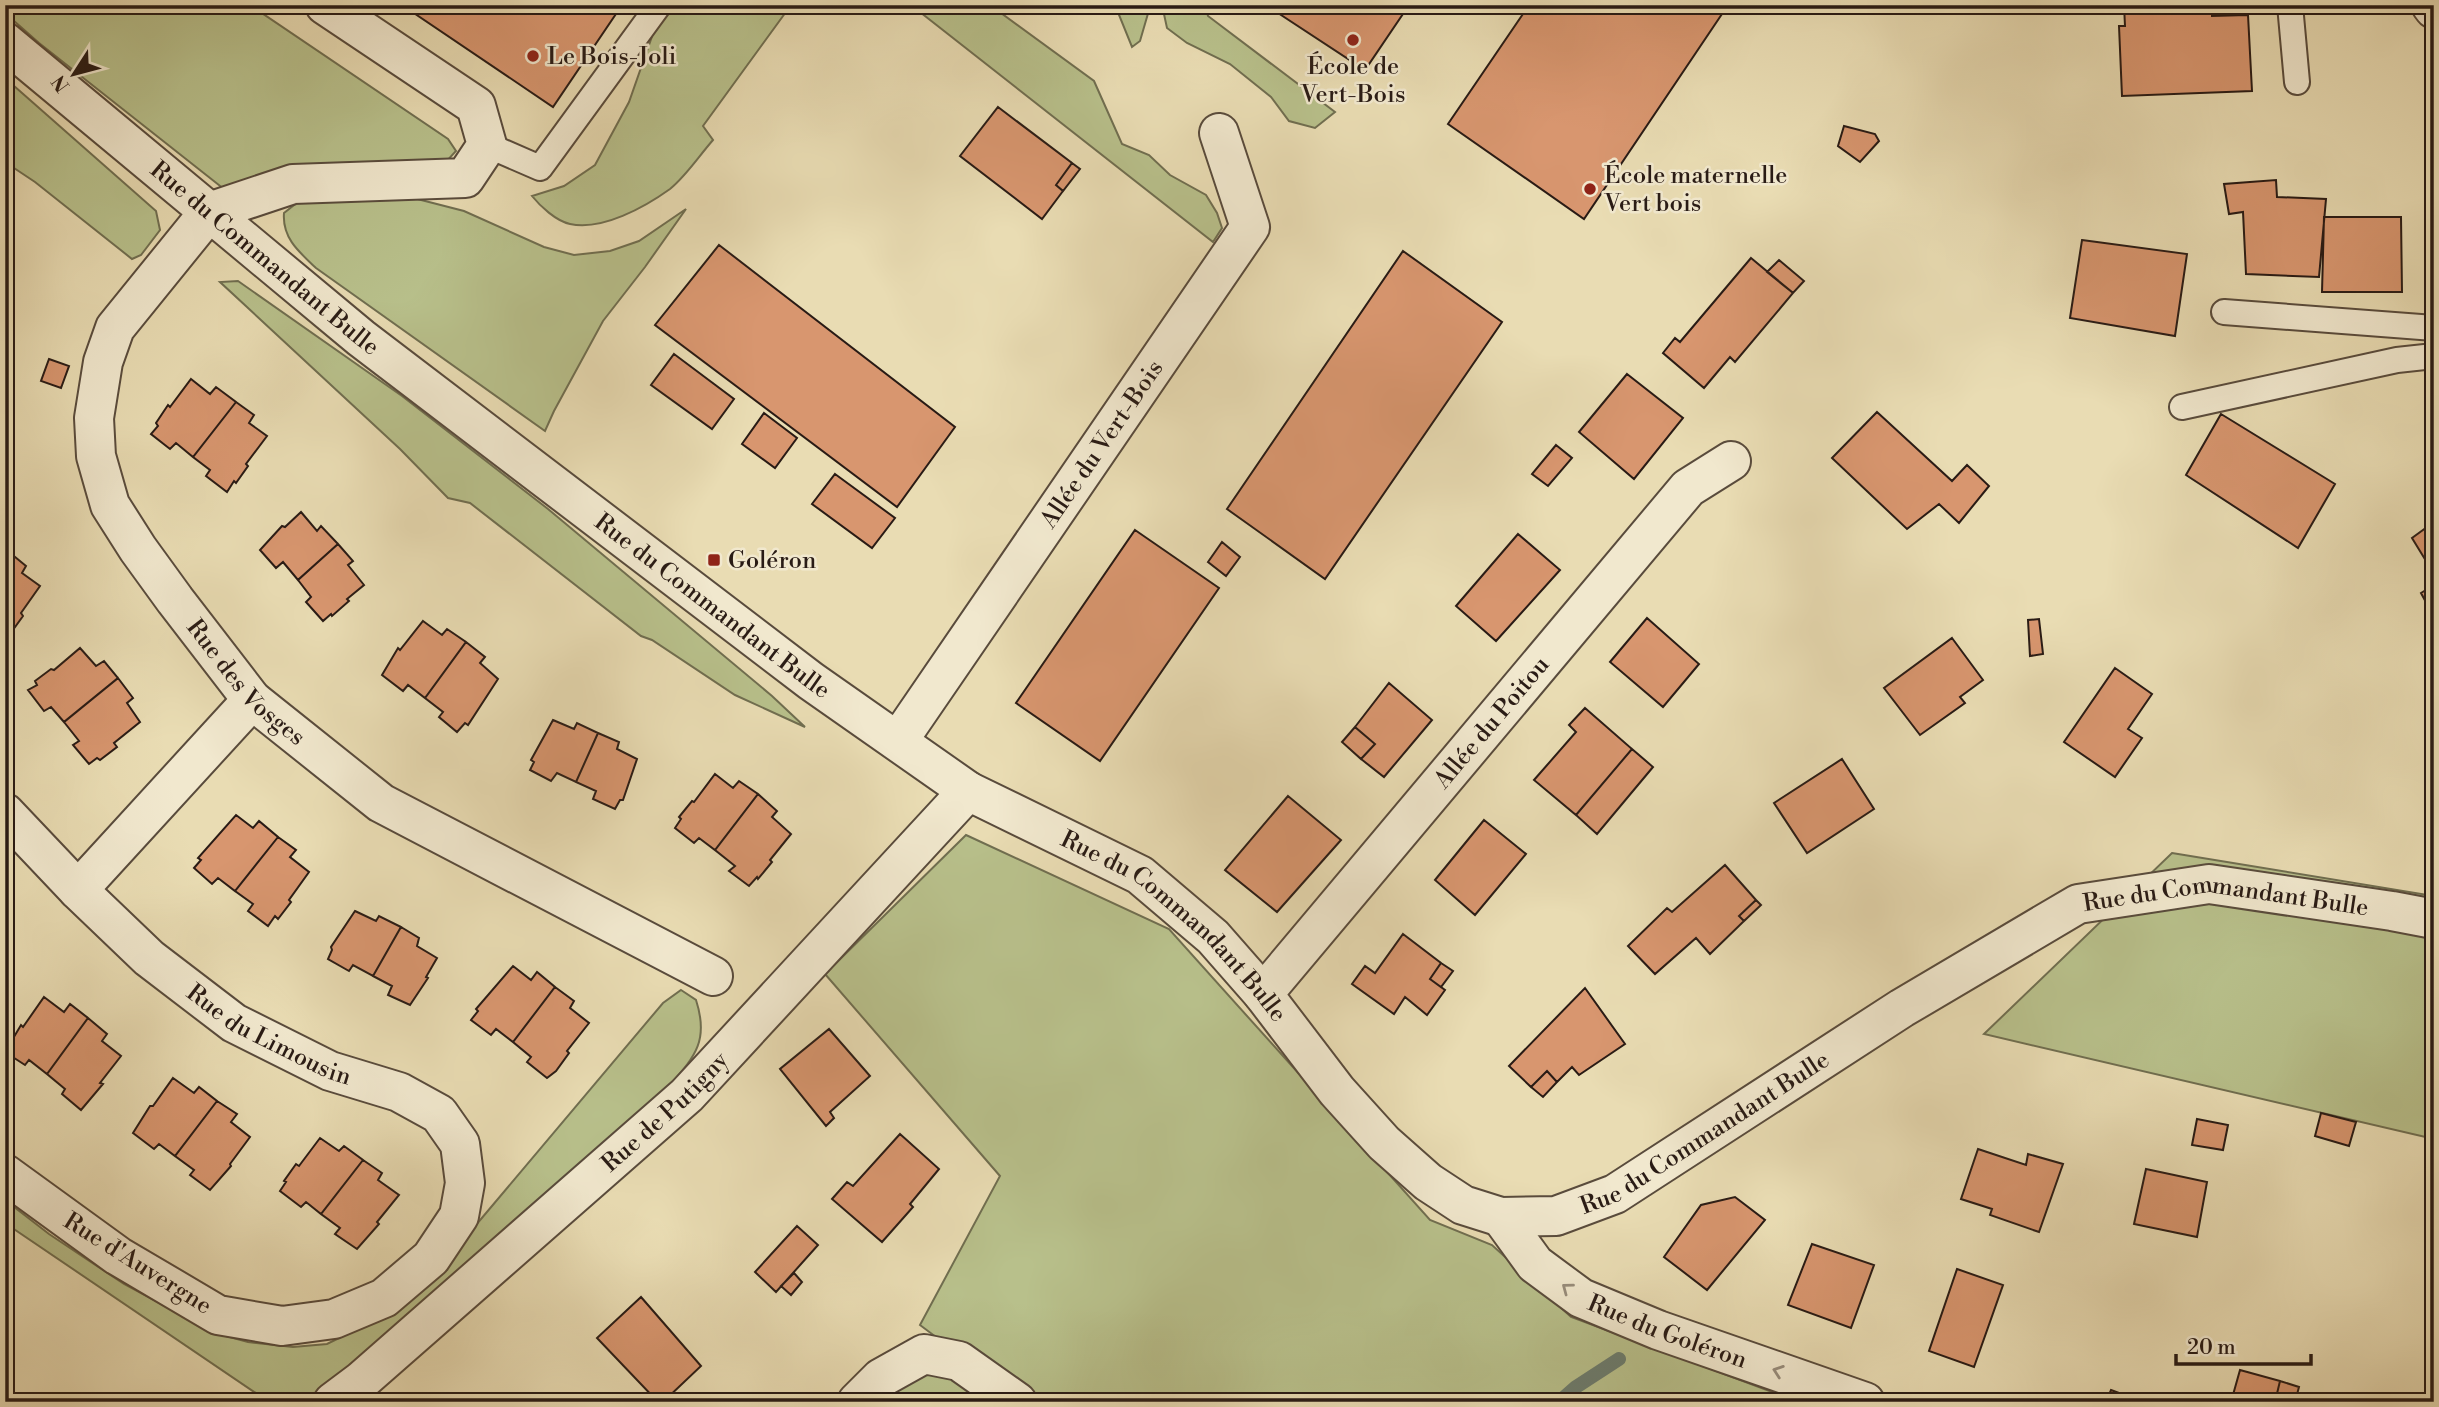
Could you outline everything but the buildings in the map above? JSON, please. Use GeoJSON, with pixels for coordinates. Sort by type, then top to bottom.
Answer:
{"type":"FeatureCollection","features":[{"type":"Feature","properties":{"kind":"street"},"geometry":{"type":"LineString","coordinates":[[209,212],[293,184],[465,178],[487,145],[477,106],[325,5]]}},
{"type":"Feature","properties":{"kind":"street","name":"Rue du Commandant Bulle"},"geometry":{"type":"LineString","coordinates":[[5,42],[361,338],[811,681],[968,791],[1140,874],[1213,937],[1263,994],[1337,1091],[1384,1143],[1428,1182],[1463,1205],[1501,1217],[1556,1216],[1615,1194],[1902,1008],[2078,904],[2209,884],[2434,919]]}},
{"type":"Feature","properties":{"kind":"street","name":"Allée du Vert-Bois"},"geometry":{"type":"LineString","coordinates":[[898,741],[1250,227],[1219,133]]}},
{"type":"Feature","properties":{"kind":"street","name":"Rue des Vosges"},"geometry":{"type":"LineString","coordinates":[[209,212],[115,328],[103,362],[93,418],[96,456],[110,505],[138,549],[252,700],[381,803],[713,976]]}},
{"type":"Feature","properties":{"kind":"street","name":"Allée du Poitou"},"geometry":{"type":"LineString","coordinates":[[1263,994],[1688,488],[1731,461]]}},
{"type":"Feature","properties":{"kind":"street"},"geometry":{"type":"LineString","coordinates":[[78,890],[252,700]]}},
{"type":"Feature","properties":{"kind":"street","name":"Rue de Putigny"},"geometry":{"type":"LineString","coordinates":[[333,1402],[361,1381],[687,1095],[968,791]]}},
{"type":"Feature","properties":{"kind":"street","name":"Rue du Limousin"},"geometry":{"type":"LineString","coordinates":[[5,813],[78,890],[149,958],[234,1023],[330,1071],[399,1092],[439,1114],[460,1144],[465,1183],[459,1216],[431,1258]]}},
{"type":"Feature","properties":{"kind":"street","name":"Rue d'Auvergne"},"geometry":{"type":"LineString","coordinates":[[5,1174],[118,1256],[218,1315],[282,1325],[334,1319],[384,1298],[431,1258]]}},
{"type":"Feature","properties":{"kind":"street","name":"Rue du Goléron"},"geometry":{"type":"LineString","coordinates":[[1501,1217],[1535,1264],[1581,1298],[1658,1330],[1865,1402]]}},
{"type":"Feature","properties":{"kind":"street"},"geometry":{"type":"LineString","coordinates":[[857,1402],[881,1378],[924,1354],[959,1361],[1017,1402]]}},
{"type":"Feature","properties":{"kind":"lane"},"geometry":{"type":"LineString","coordinates":[[487,145],[540,168],[659,5]]}},
{"type":"Feature","properties":{"kind":"lane"},"geometry":{"type":"LineString","coordinates":[[2290,5],[2297,82]]}},
{"type":"Feature","properties":{"kind":"lane"},"geometry":{"type":"LineString","coordinates":[[2224,312],[2434,328]]}},
{"type":"Feature","properties":{"kind":"lane"},"geometry":{"type":"LineString","coordinates":[[2182,407],[2397,360],[2434,356]]}},
{"type":"Feature","properties":{"kind":"green space"},"geometry":{"type":"Polygon","coordinates":[[[5,5],[250,5],[448,139],[456,151],[445,163],[229,193],[39,43],[5,13],[5,5]]]}},
{"type":"Feature","properties":{"kind":"green space"},"geometry":{"type":"Polygon","coordinates":[[[663,5],[791,5],[703,126],[713,140],[676,184],[648,203],[609,221],[582,225],[559,220],[532,196],[564,186],[595,165],[629,102],[663,5]]]}},
{"type":"Feature","properties":{"kind":"green space"},"geometry":{"type":"Polygon","coordinates":[[[911,5],[990,5],[1094,81],[1122,144],[1149,155],[1170,175],[1206,195],[1222,228],[1213,242],[911,5]]]}},
{"type":"Feature","properties":{"kind":"green space"},"geometry":{"type":"Polygon","coordinates":[[[1115,5],[1147,5],[1149,10],[1140,41],[1132,47],[1115,5]]]}},
{"type":"Feature","properties":{"kind":"green space"},"geometry":{"type":"Polygon","coordinates":[[[1162,5],[1205,5],[1208,16],[1335,112],[1315,128],[1289,121],[1271,97],[1230,64],[1187,43],[1167,28],[1162,5]]]}},
{"type":"Feature","properties":{"kind":"green space"},"geometry":{"type":"Polygon","coordinates":[[[5,78],[156,211],[160,230],[141,255],[132,259],[35,182],[5,162],[5,78]]]}},
{"type":"Feature","properties":{"kind":"green space"},"geometry":{"type":"Polygon","coordinates":[[[390,192],[464,211],[544,247],[574,255],[610,251],[639,241],[686,209],[603,321],[545,431],[316,268],[293,244],[286,230],[284,213],[303,198],[390,192]]]}},
{"type":"Feature","properties":{"kind":"green space"},"geometry":{"type":"Polygon","coordinates":[[[238,281],[402,396],[548,509],[772,696],[805,727],[735,695],[652,640],[641,636],[470,503],[448,498],[400,449],[220,282],[238,281]]]}},
{"type":"Feature","properties":{"kind":"green space"},"geometry":{"type":"Polygon","coordinates":[[[966,835],[1169,929],[1430,1220],[1492,1245],[1571,1317],[1799,1402],[884,1402],[944,1343],[920,1325],[1000,1176],[825,974],[966,835]]]}},
{"type":"Feature","properties":{"kind":"green space"},"geometry":{"type":"Polygon","coordinates":[[[2172,853],[2434,896],[2434,1139],[1984,1034],[2172,853]]]}},
{"type":"Feature","properties":{"kind":"green space"},"geometry":{"type":"Polygon","coordinates":[[[681,990],[696,1000],[700,1015],[700,1039],[691,1059],[666,1090],[344,1376],[308,1402],[269,1402],[5,1223],[5,1200],[49,1234],[124,1284],[215,1333],[248,1342],[293,1347],[327,1344],[366,1325],[449,1257],[663,1003],[681,990]]]}},
{"type":"Feature","properties":{"kind":"waterway"},"geometry":{"type":"LineString","coordinates":[[1559,1402],[1576,1387],[1619,1359]]}},
{"type":"Feature","properties":{"kind":"place","name":"École de Vert-Bois"},"geometry":{"type":"Point","coordinates":[1353,40]}},
{"type":"Feature","properties":{"kind":"place","name":"Le Bois-Joli"},"geometry":{"type":"Point","coordinates":[533,56]}},
{"type":"Feature","properties":{"kind":"place","name":"École maternelle Vert bois"},"geometry":{"type":"Point","coordinates":[1590,189]}},
{"type":"Feature","properties":{"kind":"place","name":"Goléron"},"geometry":{"type":"Point","coordinates":[714,560]}}]}
